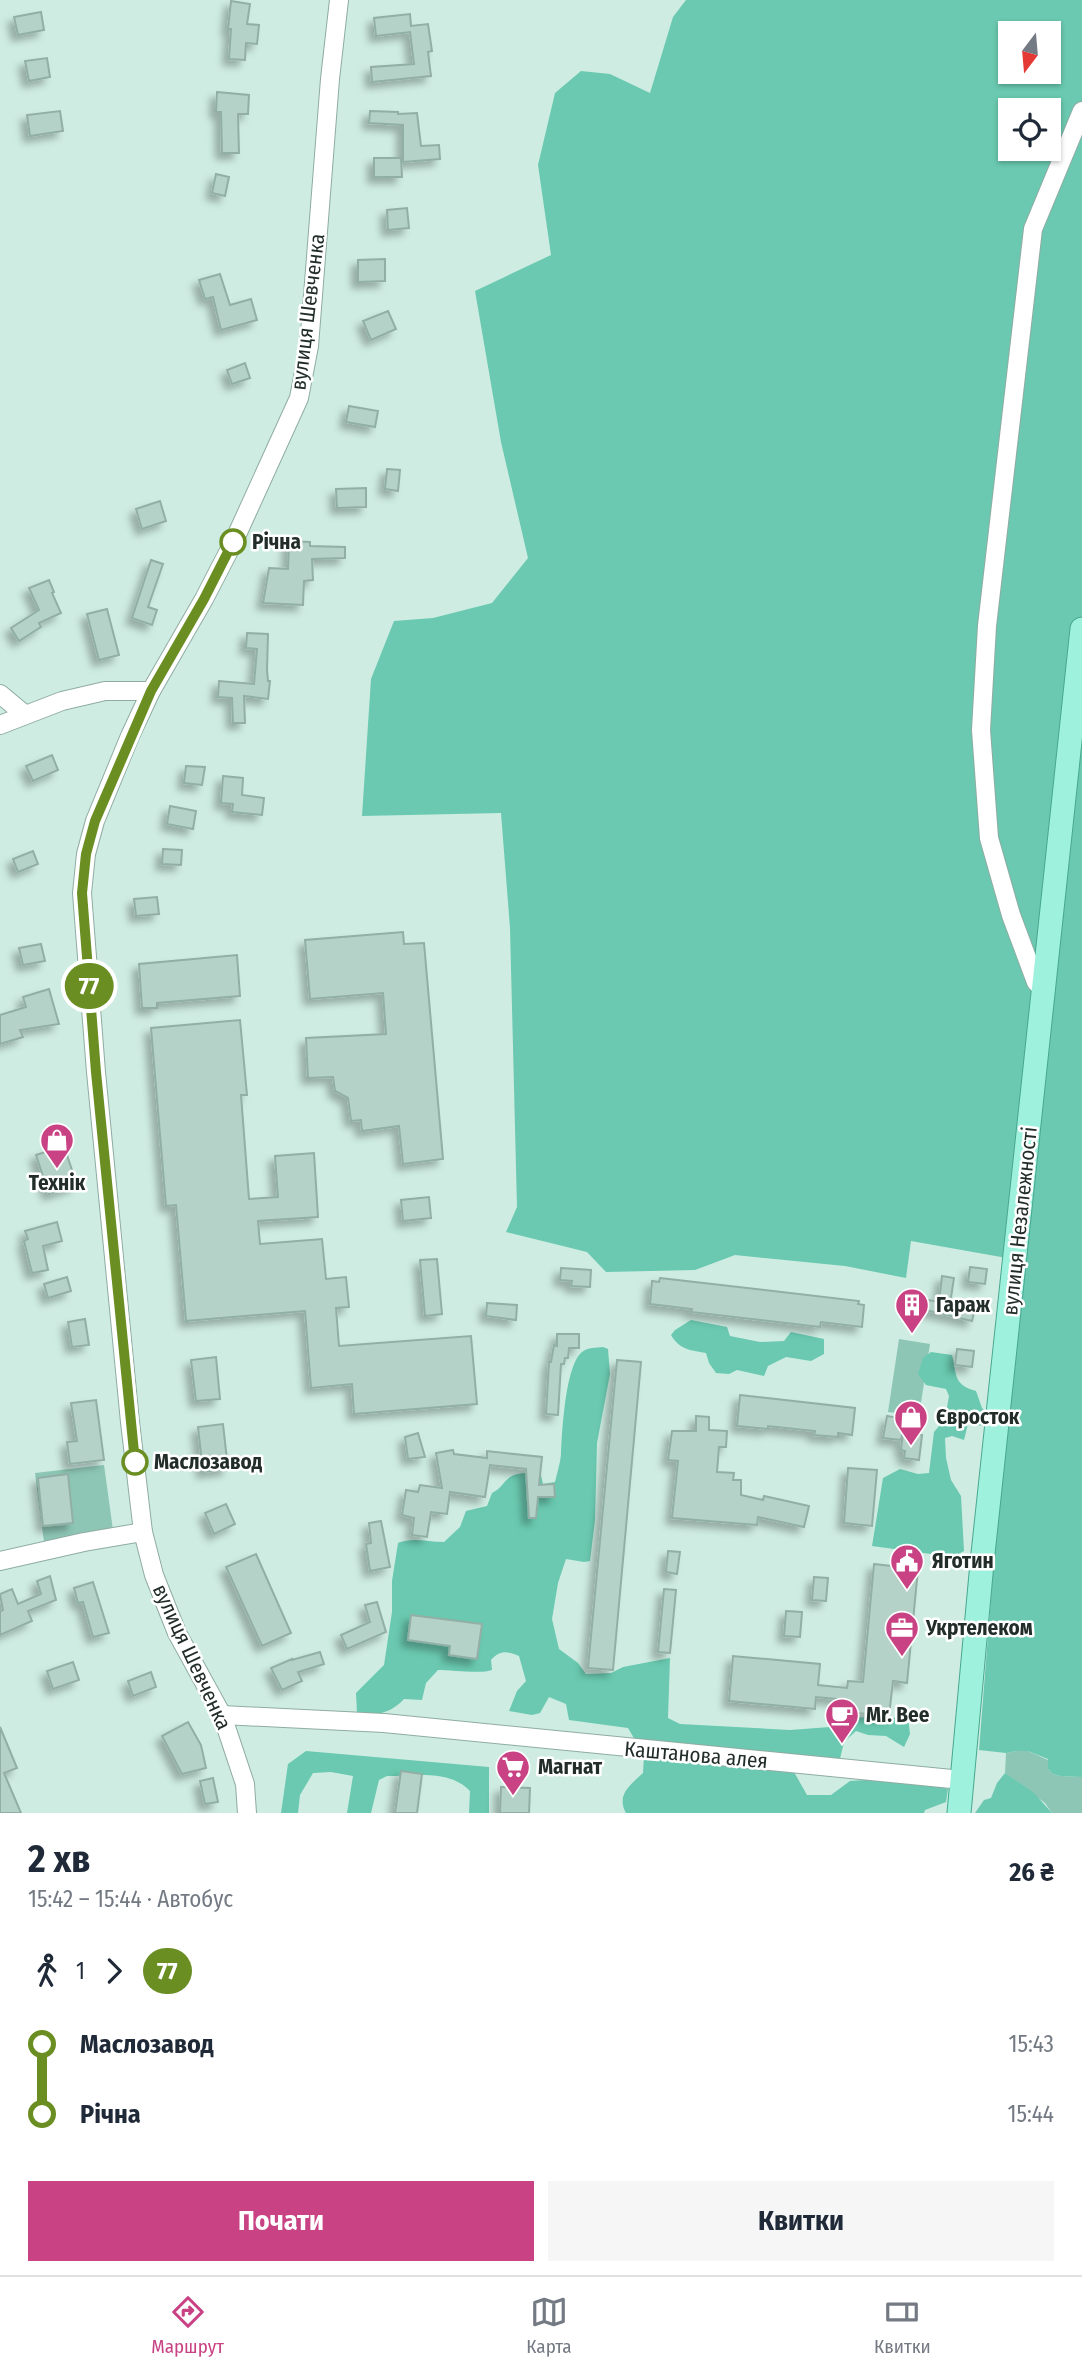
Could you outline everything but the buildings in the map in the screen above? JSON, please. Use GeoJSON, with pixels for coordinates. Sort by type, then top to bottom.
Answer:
{"type":"FeatureCollection","features":[{"type":"Feature","properties":{"kind":"main road","name":"вулиця Незалежності"},"geometry":{"type":"LineString","coordinates":[[959,1813],[982,1563],[1082,629]]}},
{"type":"Feature","properties":{"kind":"street","name":"вулиця Шевченка"},"geometry":{"type":"LineString","coordinates":[[247,1813],[245,1784],[222,1715],[177,1633],[154,1575],[144,1532],[130,1422],[82,893],[86,854],[95,821],[151,691],[234,541],[299,398],[309,346],[330,79],[339,0]]}},
{"type":"Feature","properties":{"kind":"street"},"geometry":{"type":"LineString","coordinates":[[1045,992],[1036,982],[1011,915],[989,838],[981,730],[987,626],[1033,229],[1082,111]]}},
{"type":"Feature","properties":{"kind":"street"},"geometry":{"type":"LineString","coordinates":[[0,725],[61,701],[105,691],[151,691]]}},
{"type":"Feature","properties":{"kind":"street"},"geometry":{"type":"LineString","coordinates":[[0,694],[24,714]]}},
{"type":"Feature","properties":{"kind":"street"},"geometry":{"type":"LineString","coordinates":[[0,1561],[144,1532]]}},
{"type":"Feature","properties":{"kind":"street","name":"Каштанова алея"},"geometry":{"type":"LineString","coordinates":[[222,1715],[384,1723],[962,1780]]}},
{"type":"Feature","properties":{"kind":"green space"},"geometry":{"type":"Polygon","coordinates":[[[686,0],[1082,0],[1082,1777],[1053,1774],[1048,1769],[1048,1759],[1028,1751],[1006,1753],[979,1750],[994,1560],[1024,1261],[911,1241],[906,1278],[845,1266],[735,1255],[695,1270],[606,1272],[587,1252],[506,1232],[517,1207],[510,928],[501,813],[362,816],[371,679],[394,621],[433,618],[492,603],[528,558],[501,442],[475,291],[551,255],[538,165],[555,93],[581,71],[610,74],[650,93],[673,17],[686,0]]]}},
{"type":"Feature","properties":{"kind":"green space"},"geometry":{"type":"Polygon","coordinates":[[[691,1320],[727,1327],[730,1336],[760,1342],[784,1341],[791,1332],[824,1339],[824,1354],[811,1361],[786,1357],[768,1366],[764,1376],[737,1370],[729,1374],[716,1373],[706,1353],[682,1346],[671,1335],[691,1320]]]}},
{"type":"Feature","properties":{"kind":"green space"},"geometry":{"type":"Polygon","coordinates":[[[899,1339],[930,1344],[919,1416],[888,1412],[899,1339]]]}},
{"type":"Feature","properties":{"kind":"green space"},"geometry":{"type":"Polygon","coordinates":[[[589,1348],[608,1349],[610,1374],[597,1443],[595,1520],[590,1561],[566,1559],[558,1583],[552,1619],[559,1649],[578,1663],[586,1674],[611,1673],[623,1667],[670,1658],[668,1718],[680,1724],[790,1730],[830,1727],[833,1717],[908,1718],[910,1734],[904,1747],[886,1736],[856,1731],[844,1742],[839,1763],[794,1772],[807,1795],[831,1795],[850,1781],[896,1778],[948,1789],[946,1802],[925,1810],[924,1813],[626,1813],[623,1807],[624,1796],[629,1786],[643,1773],[644,1755],[628,1728],[569,1720],[566,1704],[549,1697],[540,1713],[532,1715],[509,1711],[517,1691],[526,1681],[519,1656],[507,1652],[497,1654],[491,1660],[492,1670],[438,1670],[426,1683],[422,1700],[404,1699],[382,1713],[357,1713],[356,1693],[384,1665],[398,1543],[415,1540],[444,1542],[460,1527],[466,1511],[487,1506],[492,1493],[514,1475],[537,1474],[541,1475],[543,1484],[555,1482],[561,1458],[566,1400],[572,1371],[582,1352],[589,1348]]]}},
{"type":"Feature","properties":{"kind":"green space"},"geometry":{"type":"Polygon","coordinates":[[[931,1352],[952,1355],[960,1382],[976,1391],[982,1408],[988,1414],[986,1426],[968,1424],[964,1440],[952,1436],[945,1438],[951,1480],[961,1496],[964,1551],[953,1557],[872,1546],[883,1478],[900,1469],[918,1474],[929,1473],[934,1432],[945,1419],[949,1396],[946,1389],[926,1385],[918,1374],[923,1358],[931,1352]]]}},
{"type":"Feature","properties":{"kind":"green space"},"geometry":{"type":"Polygon","coordinates":[[[104,1465],[113,1530],[44,1542],[35,1473],[104,1465]]]}},
{"type":"Feature","properties":{"kind":"green space"},"geometry":{"type":"Polygon","coordinates":[[[306,1751],[489,1767],[489,1813],[469,1813],[470,1791],[462,1784],[452,1779],[420,1775],[387,1776],[379,1780],[371,1813],[347,1813],[353,1776],[331,1772],[313,1773],[300,1795],[298,1813],[281,1813],[288,1764],[306,1751]]]}},
{"type":"Feature","properties":{"kind":"green space"},"geometry":{"type":"Polygon","coordinates":[[[1028,1751],[1048,1760],[1048,1769],[1053,1774],[1082,1777],[1082,1813],[1052,1813],[1045,1803],[1005,1773],[1006,1753],[1028,1751]]]}},
{"type":"Feature","properties":{"kind":"green space"},"geometry":{"type":"Polygon","coordinates":[[[1005,1773],[1034,1793],[1052,1813],[975,1813],[984,1800],[991,1798],[1005,1773]]]}},
{"type":"Feature","properties":{"kind":"bus line","name":"77"},"geometry":{"type":"LineString","coordinates":[[135,1462],[86,953],[82,893],[86,854],[95,821],[151,691],[233,542]]}},
{"type":"Feature","properties":{"kind":"place","name":"Річна"},"geometry":{"type":"Point","coordinates":[233,542]}},
{"type":"Feature","properties":{"kind":"place","name":"Технік"},"geometry":{"type":"Point","coordinates":[57,1170]}},
{"type":"Feature","properties":{"kind":"place","name":"Гараж"},"geometry":{"type":"Point","coordinates":[912,1335]}},
{"type":"Feature","properties":{"kind":"place","name":"Євросток"},"geometry":{"type":"Point","coordinates":[911,1447]}},
{"type":"Feature","properties":{"kind":"place","name":"Маслозавод"},"geometry":{"type":"Point","coordinates":[135,1462]}},
{"type":"Feature","properties":{"kind":"place","name":"Яготин"},"geometry":{"type":"Point","coordinates":[907,1591]}},
{"type":"Feature","properties":{"kind":"place","name":"Укртелеком"},"geometry":{"type":"Point","coordinates":[902,1658]}},
{"type":"Feature","properties":{"kind":"place","name":"Mr. Bee"},"geometry":{"type":"Point","coordinates":[842,1745]}},
{"type":"Feature","properties":{"kind":"place","name":"Магнат"},"geometry":{"type":"Point","coordinates":[513,1797]}}]}
